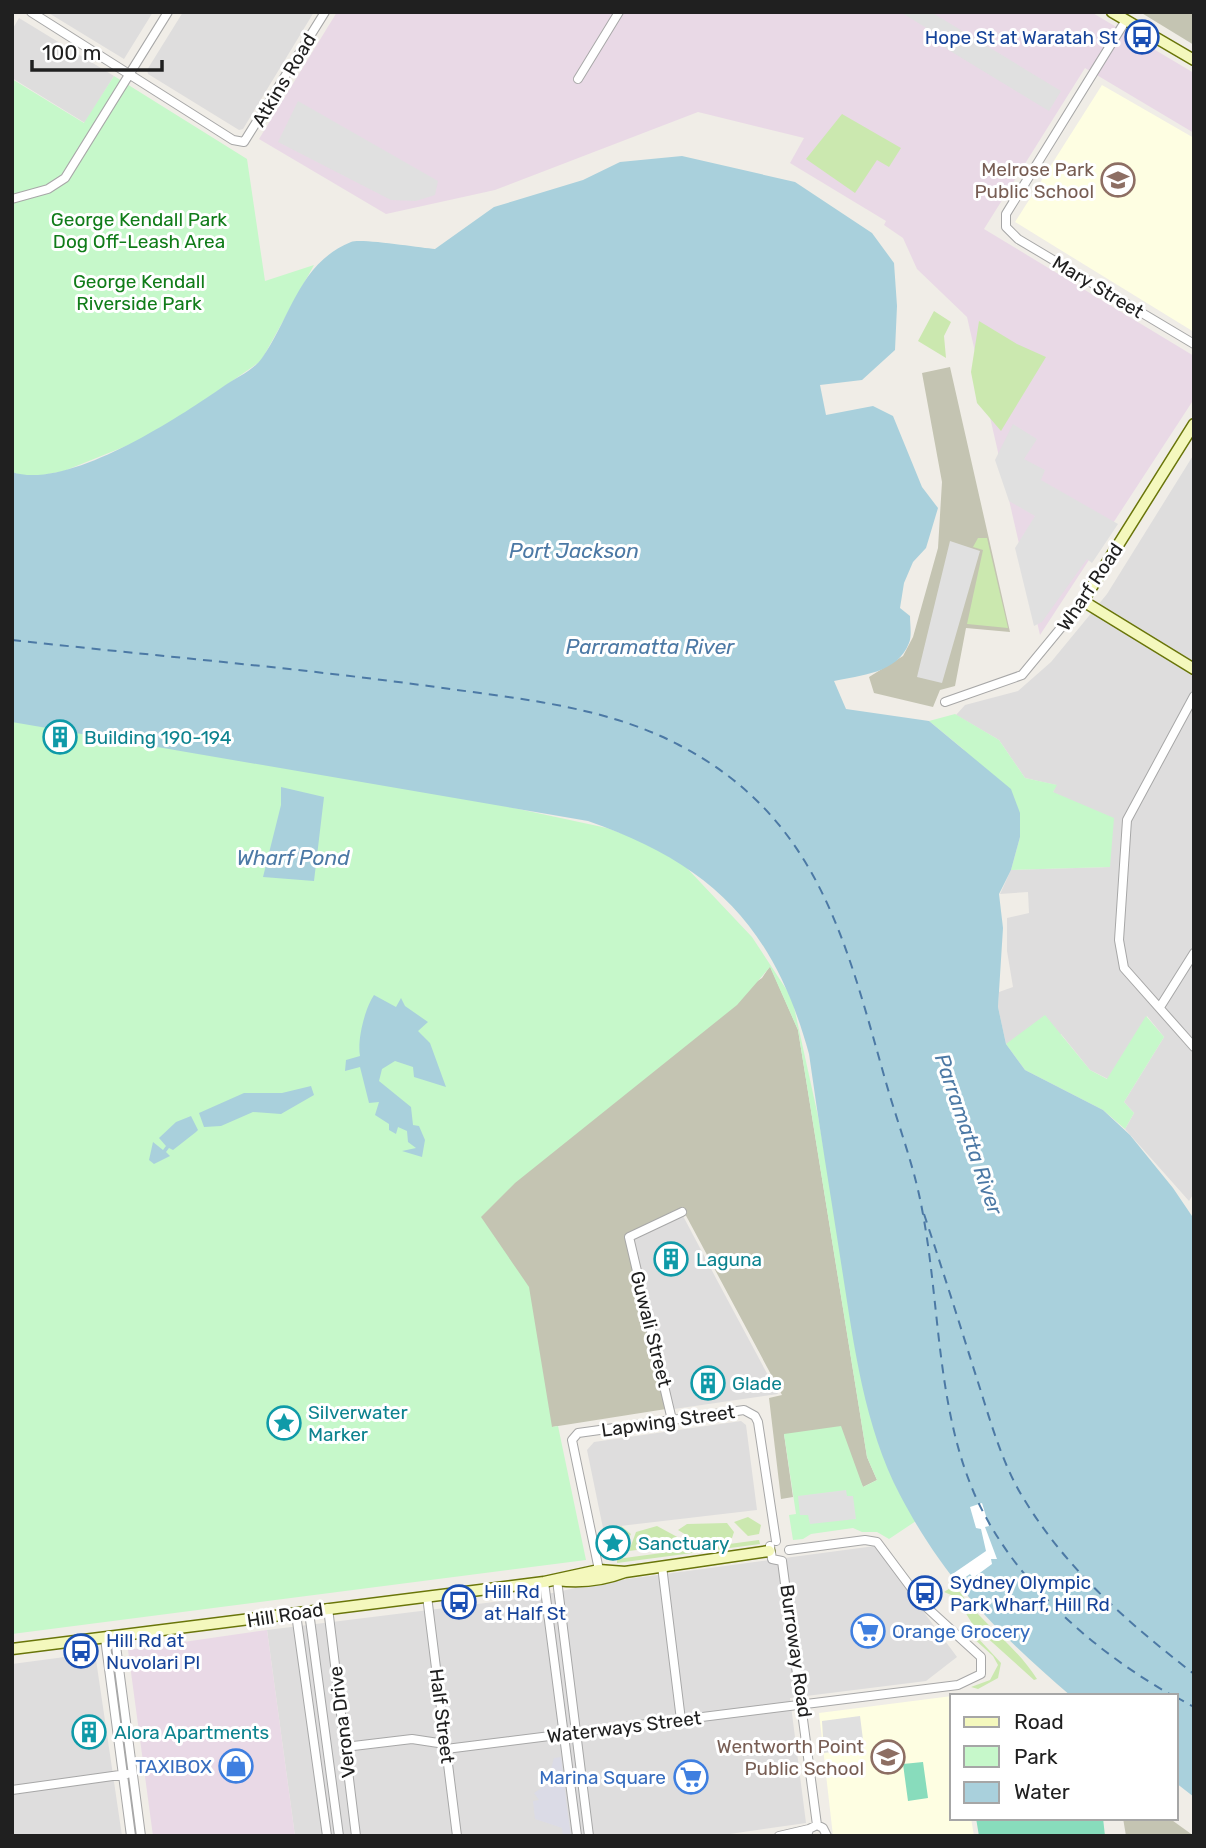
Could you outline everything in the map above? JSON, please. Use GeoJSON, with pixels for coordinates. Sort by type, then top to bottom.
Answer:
{"type":"FeatureCollection","features":[{"type":"Feature","properties":{"kind":"street"},"geometry":{"type":"LineString","coordinates":[[31,12],[129,75]]}},
{"type":"Feature","properties":{"kind":"street"},"geometry":{"type":"LineString","coordinates":[[12,199],[48,189],[65,178],[167,12]]}},
{"type":"Feature","properties":{"kind":"street","name":"Atkins Road"},"geometry":{"type":"LineString","coordinates":[[129,75],[239,142],[248,138],[326,12]]}},
{"type":"Feature","properties":{"kind":"street"},"geometry":{"type":"LineString","coordinates":[[578,79],[619,12]]}},
{"type":"Feature","properties":{"kind":"street"},"geometry":{"type":"LineString","coordinates":[[1112,12],[1194,60]]}},
{"type":"Feature","properties":{"kind":"street","name":"Mary Street"},"geometry":{"type":"LineString","coordinates":[[1126,20],[1006,214],[1006,227],[1018,239],[1194,344]]}},
{"type":"Feature","properties":{"kind":"street","name":"Wharf Road"},"geometry":{"type":"LineString","coordinates":[[945,702],[1022,675],[1083,601],[1194,424]]}},
{"type":"Feature","properties":{"kind":"street"},"geometry":{"type":"LineString","coordinates":[[1083,601],[1194,669]]}},
{"type":"Feature","properties":{"kind":"street"},"geometry":{"type":"LineString","coordinates":[[1194,696],[1127,820],[1120,953],[1124,968],[1194,1048]]}},
{"type":"Feature","properties":{"kind":"street"},"geometry":{"type":"LineString","coordinates":[[1160,1007],[1194,953]]}},
{"type":"Feature","properties":{"kind":"street","name":"Guwali Street"},"geometry":{"type":"LineString","coordinates":[[672,1420],[629,1237],[682,1212]]}},
{"type":"Feature","properties":{"kind":"street","name":"Lapwing Street"},"geometry":{"type":"LineString","coordinates":[[599,1570],[572,1440],[578,1433],[744,1410],[755,1416],[776,1541]]}},
{"type":"Feature","properties":{"kind":"street","name":"Waterways Street"},"geometry":{"type":"LineString","coordinates":[[345,1747],[412,1739],[445,1747],[564,1735],[958,1685],[979,1676],[983,1664],[978,1654],[919,1599],[877,1542],[865,1540],[789,1550]]}},
{"type":"Feature","properties":{"kind":"street"},"geometry":{"type":"LineString","coordinates":[[776,1541],[786,1543],[789,1550],[782,1561],[774,1560],[769,1551],[776,1541]]}},
{"type":"Feature","properties":{"kind":"street","name":"Hill Road"},"geometry":{"type":"LineString","coordinates":[[12,1649],[544,1581],[584,1580],[769,1551]]}},
{"type":"Feature","properties":{"kind":"street","name":"Burroway Road"},"geometry":{"type":"LineString","coordinates":[[782,1561],[803,1704],[811,1830]]}},
{"type":"Feature","properties":{"kind":"street"},"geometry":{"type":"LineString","coordinates":[[662,1566],[681,1720]]}},
{"type":"Feature","properties":{"kind":"street","name":"Hill Road"},"geometry":{"type":"LineString","coordinates":[[557,1580],[570,1574],[599,1570],[625,1572]]}},
{"type":"Feature","properties":{"kind":"street"},"geometry":{"type":"LineString","coordinates":[[557,1580],[589,1836]]}},
{"type":"Feature","properties":{"kind":"street"},"geometry":{"type":"LineString","coordinates":[[544,1581],[577,1836]]}},
{"type":"Feature","properties":{"kind":"street","name":"Half Street"},"geometry":{"type":"LineString","coordinates":[[427,1596],[457,1836]]}},
{"type":"Feature","properties":{"kind":"street","name":"Verona Drive"},"geometry":{"type":"LineString","coordinates":[[328,1608],[356,1836]]}},
{"type":"Feature","properties":{"kind":"street","name":"Verona Drive"},"geometry":{"type":"LineString","coordinates":[[309,1612],[339,1836]]}},
{"type":"Feature","properties":{"kind":"street","name":"Verona Drive"},"geometry":{"type":"LineString","coordinates":[[296,1614],[327,1836]]}},
{"type":"Feature","properties":{"kind":"street"},"geometry":{"type":"LineString","coordinates":[[110,1638],[128,1774],[141,1836]]}},
{"type":"Feature","properties":{"kind":"street"},"geometry":{"type":"LineString","coordinates":[[315,1752],[327,1750]]}},
{"type":"Feature","properties":{"kind":"street"},"geometry":{"type":"LineString","coordinates":[[12,1790],[128,1774]]}},
{"type":"Feature","properties":{"kind":"street"},"geometry":{"type":"LineString","coordinates":[[128,1774],[131,1836]]}},
{"type":"Feature","properties":{"kind":"street"},"geometry":{"type":"LineString","coordinates":[[779,1836],[823,1828],[827,1836]]}},
{"type":"Feature","properties":{"kind":"shaded area"},"geometry":{"type":"Polygon","coordinates":[[[47,12],[153,12],[124,59],[47,12]]]}},
{"type":"Feature","properties":{"kind":"shaded area"},"geometry":{"type":"Polygon","coordinates":[[[183,12],[314,12],[243,129],[239,130],[148,74],[147,70],[183,12]]]}},
{"type":"Feature","properties":{"kind":"shaded area"},"geometry":{"type":"Polygon","coordinates":[[[337,12],[1091,12],[1194,73],[1194,133],[1085,68],[984,229],[1194,356],[1194,399],[1040,635],[967,317],[917,269],[903,238],[884,225],[886,221],[790,163],[804,138],[698,112],[495,190],[386,214],[259,139],[337,12]]]}},
{"type":"Feature","properties":{"kind":"shaded area"},"geometry":{"type":"Polygon","coordinates":[[[931,12],[1061,91],[1049,111],[942,46],[946,40],[902,13],[931,12]]]}},
{"type":"Feature","properties":{"kind":"shaded area"},"geometry":{"type":"Polygon","coordinates":[[[1140,12],[1194,12],[1194,45],[1140,12]]]}},
{"type":"Feature","properties":{"kind":"shaded area"},"geometry":{"type":"Polygon","coordinates":[[[19,18],[114,76],[85,123],[12,78],[12,30],[19,18]]]}},
{"type":"Feature","properties":{"kind":"shaded area","name":"Melrose Park Public School"},"geometry":{"type":"Polygon","coordinates":[[[1102,85],[1194,138],[1194,332],[1015,222],[1102,85]]]}},
{"type":"Feature","properties":{"kind":"shaded area"},"geometry":{"type":"Polygon","coordinates":[[[298,101],[438,181],[435,195],[416,201],[391,200],[278,142],[298,101]]]}},
{"type":"Feature","properties":{"kind":"shaded area"},"geometry":{"type":"Polygon","coordinates":[[[950,367],[1010,632],[966,628],[955,686],[940,690],[933,707],[874,693],[869,677],[903,656],[913,637],[938,548],[942,482],[922,373],[950,367]]]}},
{"type":"Feature","properties":{"kind":"shaded area"},"geometry":{"type":"Polygon","coordinates":[[[1013,424],[1037,439],[1024,459],[1045,470],[1041,480],[1118,524],[1092,563],[1087,559],[1042,622],[1034,626],[1015,548],[1035,516],[1009,501],[995,460],[1013,424]]]}},
{"type":"Feature","properties":{"kind":"shaded area"},"geometry":{"type":"Polygon","coordinates":[[[1194,454],[1194,1193],[1189,1201],[1125,1129],[1134,1113],[1124,1102],[1164,1037],[1147,1016],[1108,1079],[1090,1070],[1061,1034],[1006,1044],[998,1007],[999,992],[1013,987],[1007,951],[1007,918],[1029,913],[1028,892],[1000,894],[1011,870],[1110,867],[1053,792],[1056,785],[1025,778],[999,740],[956,715],[965,705],[1018,691],[1051,662],[1107,594],[1194,454]]]}},
{"type":"Feature","properties":{"kind":"shaded area"},"geometry":{"type":"Polygon","coordinates":[[[950,541],[980,551],[942,683],[917,677],[950,541]]]}},
{"type":"Feature","properties":{"kind":"shaded area"},"geometry":{"type":"Polygon","coordinates":[[[770,966],[798,1030],[867,1457],[877,1480],[863,1487],[855,1471],[784,1434],[793,1497],[781,1499],[769,1398],[782,1395],[683,1210],[627,1237],[666,1409],[552,1427],[572,1535],[449,1191],[762,978],[770,966]]]}},
{"type":"Feature","properties":{"kind":"shaded area"},"geometry":{"type":"Polygon","coordinates":[[[682,1214],[778,1394],[674,1409],[630,1238],[682,1214]]]}},
{"type":"Feature","properties":{"kind":"shaded area"},"geometry":{"type":"Polygon","coordinates":[[[741,1421],[746,1425],[757,1510],[603,1528],[587,1450],[594,1442],[741,1421]]]}},
{"type":"Feature","properties":{"kind":"shaded area"},"geometry":{"type":"Polygon","coordinates":[[[846,1490],[847,1496],[853,1496],[856,1519],[810,1524],[808,1515],[800,1515],[798,1496],[846,1490]]]}},
{"type":"Feature","properties":{"kind":"shaded area"},"geometry":{"type":"Polygon","coordinates":[[[875,1546],[957,1657],[926,1681],[790,1698],[806,1823],[716,1836],[295,1836],[267,1630],[534,1597],[598,1583],[875,1546]]]}},
{"type":"Feature","properties":{"kind":"shaded area"},"geometry":{"type":"Polygon","coordinates":[[[267,1630],[295,1836],[153,1836],[128,1650],[267,1630]]]}},
{"type":"Feature","properties":{"kind":"shaded area"},"geometry":{"type":"Polygon","coordinates":[[[95,1653],[122,1836],[12,1836],[12,1664],[95,1653]]]}},
{"type":"Feature","properties":{"kind":"shaded area","name":"Wentworth Point Public School"},"geometry":{"type":"Polygon","coordinates":[[[950,1696],[950,1820],[971,1820],[974,1836],[833,1836],[819,1713],[950,1696]]]}},
{"type":"Feature","properties":{"kind":"shaded area"},"geometry":{"type":"Polygon","coordinates":[[[860,1716],[864,1748],[824,1753],[822,1721],[860,1716]]]}},
{"type":"Feature","properties":{"kind":"shaded area"},"geometry":{"type":"Polygon","coordinates":[[[561,1757],[571,1836],[563,1836],[562,1828],[535,1819],[533,1801],[539,1800],[534,1793],[547,1784],[554,1758],[561,1757]]]}},
{"type":"Feature","properties":{"kind":"shaded area"},"geometry":{"type":"Polygon","coordinates":[[[1123,1820],[1172,1820],[1194,1836],[1126,1836],[1123,1820]]]}},
{"type":"Feature","properties":{"kind":"green space","name":"George Kendall Riverside Park"},"geometry":{"type":"Polygon","coordinates":[[[114,76],[247,159],[265,281],[314,265],[261,361],[146,438],[64,471],[28,478],[12,472],[12,79],[84,123],[114,76]]]}},
{"type":"Feature","properties":{"kind":"green space"},"geometry":{"type":"Polygon","coordinates":[[[842,114],[901,148],[889,167],[877,160],[855,193],[806,159],[842,114]]]}},
{"type":"Feature","properties":{"kind":"green space"},"geometry":{"type":"Polygon","coordinates":[[[934,311],[951,322],[944,336],[946,358],[918,341],[934,311]]]}},
{"type":"Feature","properties":{"kind":"green space"},"geometry":{"type":"Polygon","coordinates":[[[979,321],[1017,344],[1046,357],[1001,431],[977,403],[971,372],[979,321]]]}},
{"type":"Feature","properties":{"kind":"green space"},"geometry":{"type":"Polygon","coordinates":[[[978,538],[987,538],[1008,628],[967,624],[983,550],[973,547],[978,538]]]}},
{"type":"Feature","properties":{"kind":"green space"},"geometry":{"type":"Polygon","coordinates":[[[955,714],[999,740],[1025,778],[1057,785],[1053,792],[1114,818],[1110,867],[1011,870],[1020,837],[963,749],[929,721],[955,714]]]}},
{"type":"Feature","properties":{"kind":"green space"},"geometry":{"type":"Polygon","coordinates":[[[12,719],[462,797],[607,828],[642,841],[684,865],[752,937],[792,998],[818,1116],[867,1402],[895,1484],[916,1521],[889,1539],[877,1532],[862,1532],[853,1528],[811,1534],[803,1539],[793,1540],[789,1515],[796,1514],[784,1434],[841,1426],[863,1487],[877,1480],[867,1457],[798,1030],[770,967],[737,1005],[515,1183],[481,1217],[529,1287],[552,1427],[558,1426],[586,1560],[12,1634],[12,719]]]}},
{"type":"Feature","properties":{"kind":"green space"},"geometry":{"type":"Polygon","coordinates":[[[1045,1015],[1090,1070],[1107,1079],[1146,1016],[1164,1037],[1124,1102],[1134,1113],[1125,1129],[1103,1110],[1025,1070],[1006,1044],[1045,1015]]]}},
{"type":"Feature","properties":{"kind":"green space"},"geometry":{"type":"Polygon","coordinates":[[[748,1517],[761,1525],[759,1534],[748,1536],[734,1522],[748,1517]]]}},
{"type":"Feature","properties":{"kind":"green space"},"geometry":{"type":"Polygon","coordinates":[[[727,1523],[734,1532],[732,1538],[698,1542],[678,1530],[687,1524],[727,1523]]]}},
{"type":"Feature","properties":{"kind":"green space"},"geometry":{"type":"Polygon","coordinates":[[[621,1526],[631,1534],[622,1551],[609,1548],[606,1537],[621,1526]]]}},
{"type":"Feature","properties":{"kind":"green space"},"geometry":{"type":"Polygon","coordinates":[[[657,1526],[681,1539],[681,1544],[629,1551],[636,1532],[657,1526]]]}},
{"type":"Feature","properties":{"kind":"green space"},"geometry":{"type":"Polygon","coordinates":[[[759,1540],[760,1544],[617,1563],[617,1559],[759,1540]]]}},
{"type":"Feature","properties":{"kind":"green space"},"geometry":{"type":"Polygon","coordinates":[[[955,1585],[974,1610],[1018,1654],[1037,1679],[1034,1680],[973,1625],[956,1597],[944,1592],[955,1585]]]}},
{"type":"Feature","properties":{"kind":"green space"},"geometry":{"type":"Polygon","coordinates":[[[965,1624],[1001,1663],[998,1678],[978,1689],[971,1687],[990,1680],[998,1665],[993,1656],[962,1628],[965,1624]]]}},
{"type":"Feature","properties":{"kind":"green space"},"geometry":{"type":"Polygon","coordinates":[[[923,1762],[928,1798],[908,1801],[903,1764],[923,1762]]]}},
{"type":"Feature","properties":{"kind":"green space"},"geometry":{"type":"Polygon","coordinates":[[[976,1820],[1103,1820],[1105,1836],[979,1836],[976,1820]]]}},
{"type":"Feature","properties":{"kind":"water","name":"Port Jackson"},"geometry":{"type":"Polygon","coordinates":[[[682,156],[795,182],[872,233],[894,263],[897,306],[895,350],[862,380],[820,385],[826,415],[873,406],[893,416],[922,487],[938,508],[926,548],[913,562],[904,583],[900,608],[910,616],[911,633],[903,653],[887,667],[866,675],[834,681],[846,709],[929,721],[1011,789],[1020,813],[1020,837],[1011,870],[999,894],[1003,928],[998,1007],[1006,1044],[1025,1070],[1103,1110],[1130,1135],[1194,1219],[1194,1797],[1178,1785],[1178,1694],[1069,1694],[975,1604],[935,1554],[900,1495],[877,1441],[862,1385],[809,1054],[795,1009],[777,970],[756,936],[732,906],[703,880],[670,858],[632,838],[588,821],[12,722],[12,472],[35,475],[62,471],[91,462],[179,416],[250,370],[259,362],[272,342],[308,277],[333,251],[357,241],[435,249],[494,207],[583,180],[620,162],[682,156]]]}},
{"type":"Feature","properties":{"kind":"water","name":"Wharf Pond"},"geometry":{"type":"Polygon","coordinates":[[[281,787],[324,797],[314,881],[263,877],[281,805],[281,787]]]}},
{"type":"Feature","properties":{"kind":"water"},"geometry":{"type":"Polygon","coordinates":[[[374,995],[396,1007],[401,998],[405,1006],[428,1022],[418,1031],[430,1043],[446,1087],[414,1077],[413,1067],[395,1061],[382,1069],[379,1081],[411,1107],[413,1125],[419,1126],[425,1140],[422,1157],[402,1151],[416,1148],[408,1142],[407,1131],[398,1127],[396,1134],[389,1130],[389,1124],[375,1115],[379,1102],[369,1103],[360,1067],[345,1071],[346,1060],[360,1056],[363,1024],[374,995]]]}},
{"type":"Feature","properties":{"kind":"water"},"geometry":{"type":"Polygon","coordinates":[[[311,1086],[314,1095],[281,1114],[253,1112],[221,1126],[204,1127],[199,1113],[244,1093],[282,1093],[311,1086]]]}},
{"type":"Feature","properties":{"kind":"water"},"geometry":{"type":"Polygon","coordinates":[[[191,1116],[198,1130],[173,1150],[169,1148],[166,1152],[170,1156],[154,1164],[149,1160],[153,1142],[163,1150],[166,1146],[159,1138],[176,1122],[191,1116]]]}},
{"type":"Feature","properties":{"kind":"pier"},"geometry":{"type":"Polygon","coordinates":[[[982,1503],[989,1526],[985,1527],[997,1559],[991,1559],[992,1564],[973,1578],[970,1574],[957,1583],[951,1575],[986,1551],[981,1529],[976,1528],[970,1507],[982,1503]]]}},
{"type":"Feature","properties":{"kind":"ferry route"},"geometry":{"type":"LineString","coordinates":[[12,640],[336,674],[564,706],[623,722],[679,745],[726,774],[764,808],[795,846],[820,888],[856,979],[919,1193],[952,1424],[974,1493],[990,1525],[1010,1555],[1057,1610],[1113,1657],[1170,1694]]}},
{"type":"Feature","properties":{"kind":"ferry route"},"geometry":{"type":"LineString","coordinates":[[924,1214],[992,1425],[1018,1489],[1044,1529],[1082,1575],[1125,1617],[1194,1674]]}},
{"type":"Feature","properties":{"kind":"ferry route"},"geometry":{"type":"LineString","coordinates":[[1178,1698],[1194,1707]]}},
{"type":"Feature","properties":{"kind":"place","name":"Hope St at Waratah St"},"geometry":{"type":"Point","coordinates":[1142,37]}},
{"type":"Feature","properties":{"kind":"place","name":"Melrose Park Public School"},"geometry":{"type":"Point","coordinates":[1118,180]}},
{"type":"Feature","properties":{"kind":"place","name":"Building 190-194"},"geometry":{"type":"Point","coordinates":[60,737]}},
{"type":"Feature","properties":{"kind":"place","name":"Laguna"},"geometry":{"type":"Point","coordinates":[671,1259]}},
{"type":"Feature","properties":{"kind":"place","name":"Glade"},"geometry":{"type":"Point","coordinates":[708,1383]}},
{"type":"Feature","properties":{"kind":"place","name":"Silverwater Marker"},"geometry":{"type":"Point","coordinates":[284,1423]}},
{"type":"Feature","properties":{"kind":"place","name":"Sanctuary"},"geometry":{"type":"Point","coordinates":[613,1543]}},
{"type":"Feature","properties":{"kind":"place","name":"Sydney Olympic Park Wharf, Hill Rd"},"geometry":{"type":"Point","coordinates":[925,1593]}},
{"type":"Feature","properties":{"kind":"place","name":"Hill Rd at Half St"},"geometry":{"type":"Point","coordinates":[459,1602]}},
{"type":"Feature","properties":{"kind":"place","name":"Orange Grocery"},"geometry":{"type":"Point","coordinates":[868,1631]}},
{"type":"Feature","properties":{"kind":"place","name":"Hill Rd at Nuvolari Pl"},"geometry":{"type":"Point","coordinates":[81,1651]}},
{"type":"Feature","properties":{"kind":"place","name":"Alora Apartments"},"geometry":{"type":"Point","coordinates":[89,1732]}},
{"type":"Feature","properties":{"kind":"place","name":"Wentworth Point Public School"},"geometry":{"type":"Point","coordinates":[888,1757]}},
{"type":"Feature","properties":{"kind":"place","name":"TAXIBOX"},"geometry":{"type":"Point","coordinates":[236,1766]}},
{"type":"Feature","properties":{"kind":"place","name":"Marina Square"},"geometry":{"type":"Point","coordinates":[691,1777]}},
{"type":"Feature","properties":{"kind":"park label","name":"George Kendall Park Dog Off-Leash Area"},"geometry":{"type":"Point","coordinates":[139,230]}},
{"type":"Feature","properties":{"kind":"water label","name":"Parramatta River"},"geometry":{"type":"Point","coordinates":[650,646]}},
{"type":"Feature","properties":{"kind":"water label","name":"Parramatta River"},"geometry":{"type":"Point","coordinates":[969,1134]}}]}
